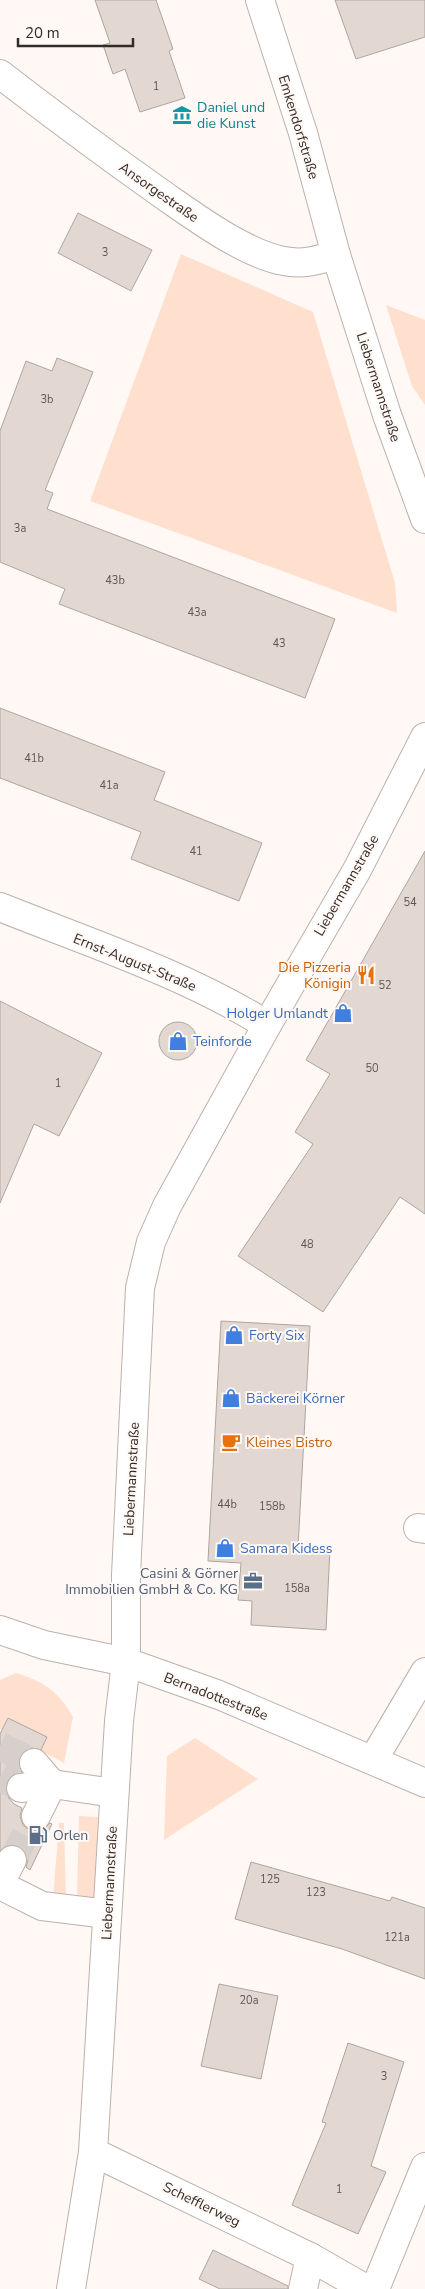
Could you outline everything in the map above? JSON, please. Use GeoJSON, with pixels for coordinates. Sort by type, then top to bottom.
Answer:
{"type":"FeatureCollection","features":[{"type":"Feature","properties":{"kind":"street","name":"Emkendorfstraße"},"geometry":{"type":"LineString","coordinates":[[260,0],[303,133],[336,255]]}},
{"type":"Feature","properties":{"kind":"street","name":"Ansorgestraße"},"geometry":{"type":"LineString","coordinates":[[0,74],[83,139],[203,223],[261,254],[284,262],[309,263],[336,255]]}},
{"type":"Feature","properties":{"kind":"street","name":"Liebermannstraße"},"geometry":{"type":"LineString","coordinates":[[336,255],[387,414],[425,519]]}},
{"type":"Feature","properties":{"kind":"street","name":"Liebermannstraße"},"geometry":{"type":"LineString","coordinates":[[71,2289],[93,2152],[114,1793],[119,1721],[126,1662],[126,1575],[140,1288],[151,1242],[167,1206],[267,1025],[357,870],[425,736]]}},
{"type":"Feature","properties":{"kind":"street","name":"Ernst-August-Straße"},"geometry":{"type":"LineString","coordinates":[[0,907],[185,981],[243,1010],[267,1025]]}},
{"type":"Feature","properties":{"kind":"street","name":"Bernadottestraße"},"geometry":{"type":"LineString","coordinates":[[0,1630],[44,1645],[126,1662],[219,1695],[425,1783]]}},
{"type":"Feature","properties":{"kind":"street"},"geometry":{"type":"LineString","coordinates":[[372,1760],[425,1672]]}},
{"type":"Feature","properties":{"kind":"street"},"geometry":{"type":"LineString","coordinates":[[34,1762],[52,1784]]}},
{"type":"Feature","properties":{"kind":"street"},"geometry":{"type":"LineString","coordinates":[[36,1816],[52,1784]]}},
{"type":"Feature","properties":{"kind":"street"},"geometry":{"type":"LineString","coordinates":[[22,1788],[52,1784],[114,1793]]}},
{"type":"Feature","properties":{"kind":"street"},"geometry":{"type":"LineString","coordinates":[[4,1876],[42,1906],[108,1914]]}},
{"type":"Feature","properties":{"kind":"street","name":"Schefflerweg"},"geometry":{"type":"LineString","coordinates":[[93,2152],[310,2257],[366,2289]]}},
{"type":"Feature","properties":{"kind":"street"},"geometry":{"type":"LineString","coordinates":[[375,2289],[425,2167]]}},
{"type":"Feature","properties":{"kind":"street"},"geometry":{"type":"LineString","coordinates":[[303,2289],[310,2257]]}},
{"type":"Feature","properties":{"kind":"shaded area"},"geometry":{"type":"Polygon","coordinates":[[[181,254],[313,312],[395,583],[397,613],[90,501],[181,254]]]}},
{"type":"Feature","properties":{"kind":"shaded area"},"geometry":{"type":"Polygon","coordinates":[[[386,305],[425,320],[425,405],[412,386],[386,305]]]}},
{"type":"Feature","properties":{"kind":"shaded area"},"geometry":{"type":"Polygon","coordinates":[[[16,1673],[42,1684],[56,1694],[73,1717],[64,1763],[0,1729],[0,1680],[16,1673]]]}},
{"type":"Feature","properties":{"kind":"shaded area"},"geometry":{"type":"Polygon","coordinates":[[[195,1738],[258,1779],[164,1840],[167,1756],[195,1738]]]}},
{"type":"Feature","properties":{"kind":"shaded area"},"geometry":{"type":"Polygon","coordinates":[[[79,1816],[98,1817],[95,1899],[77,1898],[79,1816]]]}},
{"type":"Feature","properties":{"kind":"shaded area"},"geometry":{"type":"Polygon","coordinates":[[[59,1823],[64,1823],[66,1900],[53,1899],[59,1823]]]}},
{"type":"Feature","properties":{"kind":"building"},"geometry":{"type":"Polygon","coordinates":[[[95,0],[156,0],[173,49],[169,51],[185,98],[140,112],[125,69],[113,74],[103,45],[110,43],[95,0]]]}},
{"type":"Feature","properties":{"kind":"building"},"geometry":{"type":"Polygon","coordinates":[[[335,0],[425,0],[425,37],[356,59],[335,0]]]}},
{"type":"Feature","properties":{"kind":"building"},"geometry":{"type":"Polygon","coordinates":[[[78,213],[152,250],[131,291],[58,253],[78,213]]]}},
{"type":"Feature","properties":{"kind":"building"},"geometry":{"type":"Polygon","coordinates":[[[57,358],[93,372],[45,490],[53,493],[47,509],[335,619],[305,698],[59,604],[65,589],[0,562],[0,431],[26,361],[52,371],[57,358]]]}},
{"type":"Feature","properties":{"kind":"building"},"geometry":{"type":"Polygon","coordinates":[[[0,708],[165,772],[154,800],[262,843],[239,901],[131,859],[141,832],[0,778],[0,708]]]}},
{"type":"Feature","properties":{"kind":"building"},"geometry":{"type":"Polygon","coordinates":[[[425,851],[425,1214],[400,1197],[323,1312],[238,1256],[313,1144],[295,1132],[330,1074],[306,1060],[425,851]]]}},
{"type":"Feature","properties":{"kind":"building"},"geometry":{"type":"Polygon","coordinates":[[[0,1001],[102,1053],[59,1136],[34,1124],[0,1203],[0,1001]]]}},
{"type":"Feature","properties":{"kind":"building","name":"Teinforde"},"geometry":{"type":"Polygon","coordinates":[[[178,1022],[191,1028],[197,1041],[191,1054],[178,1060],[165,1054],[159,1041],[165,1028],[178,1022]]]}},
{"type":"Feature","properties":{"kind":"building"},"geometry":{"type":"Polygon","coordinates":[[[221,1321],[310,1326],[298,1548],[330,1549],[326,1630],[251,1625],[252,1601],[238,1600],[241,1563],[208,1561],[221,1321]]]}},
{"type":"Feature","properties":{"kind":"building"},"geometry":{"type":"Polygon","coordinates":[[[8,1718],[47,1737],[41,1750],[32,1748],[24,1752],[19,1758],[22,1772],[12,1775],[6,1782],[8,1797],[14,1804],[22,1808],[20,1816],[23,1825],[29,1830],[36,1832],[44,1829],[50,1823],[52,1824],[30,1870],[26,1867],[28,1860],[20,1846],[11,1844],[0,1851],[0,1734],[8,1718]]]}},
{"type":"Feature","properties":{"kind":"building"},"geometry":{"type":"Polygon","coordinates":[[[251,1862],[390,1901],[392,1897],[425,1908],[425,1979],[342,1949],[235,1919],[251,1862]]]}},
{"type":"Feature","properties":{"kind":"building"},"geometry":{"type":"Polygon","coordinates":[[[219,1984],[278,1996],[261,2079],[201,2066],[219,1984]]]}},
{"type":"Feature","properties":{"kind":"building"},"geometry":{"type":"Polygon","coordinates":[[[348,2043],[404,2062],[371,2166],[386,2172],[358,2234],[292,2205],[326,2123],[322,2122],[348,2043]]]}},
{"type":"Feature","properties":{"kind":"building"},"geometry":{"type":"Polygon","coordinates":[[[213,2250],[288,2286],[288,2289],[220,2289],[199,2279],[213,2250]]]}},
{"type":"Feature","properties":{"kind":"tunnel"},"geometry":{"type":"LineString","coordinates":[[0,1746],[34,1763]]}},
{"type":"Feature","properties":{"kind":"tunnel"},"geometry":{"type":"LineString","coordinates":[[0,1777],[21,1788]]}},
{"type":"Feature","properties":{"kind":"tunnel"},"geometry":{"type":"LineString","coordinates":[[12,1860],[36,1816]]}},
{"type":"Feature","properties":{"kind":"place","name":"Daniel und die Kunst"},"geometry":{"type":"Point","coordinates":[182,115]}},
{"type":"Feature","properties":{"kind":"place","name":"Die Pizzeria Königin"},"geometry":{"type":"Point","coordinates":[366,975]}},
{"type":"Feature","properties":{"kind":"place","name":"Holger Umlandt"},"geometry":{"type":"Point","coordinates":[343,1013]}},
{"type":"Feature","properties":{"kind":"place","name":"Teinforde"},"geometry":{"type":"Point","coordinates":[178,1041]}},
{"type":"Feature","properties":{"kind":"place","name":"Forty Six"},"geometry":{"type":"Point","coordinates":[234,1335]}},
{"type":"Feature","properties":{"kind":"place","name":"Bäckerei Körner"},"geometry":{"type":"Point","coordinates":[231,1398]}},
{"type":"Feature","properties":{"kind":"place","name":"Kleines Bistro"},"geometry":{"type":"Point","coordinates":[231,1442]}},
{"type":"Feature","properties":{"kind":"place","name":"Samara Kidess"},"geometry":{"type":"Point","coordinates":[225,1548]}},
{"type":"Feature","properties":{"kind":"place","name":"Casini & Görner Immobilien GmbH & Co. KG"},"geometry":{"type":"Point","coordinates":[253,1581]}},
{"type":"Feature","properties":{"kind":"place","name":"Orlen"},"geometry":{"type":"Point","coordinates":[38,1835]}}]}
